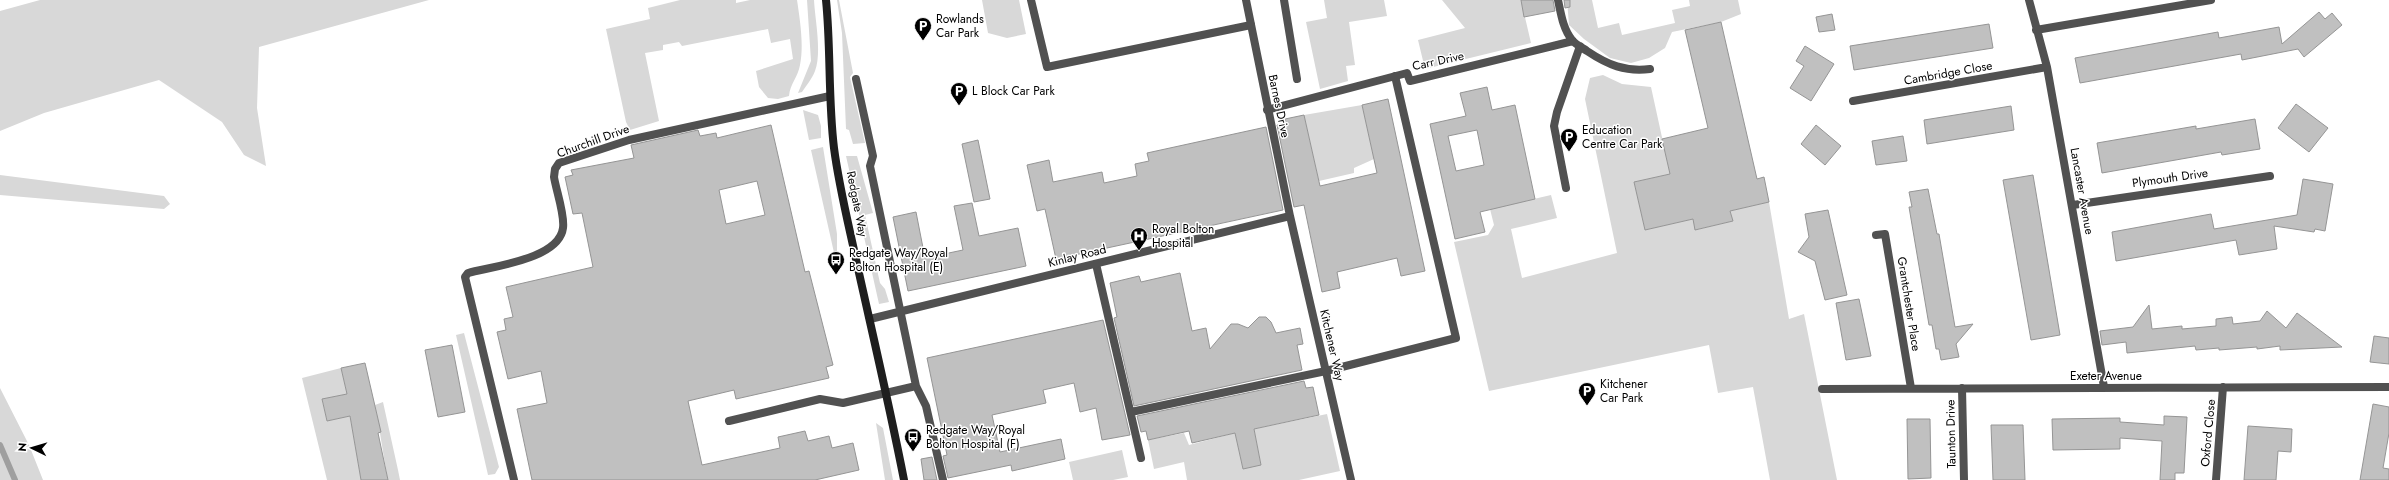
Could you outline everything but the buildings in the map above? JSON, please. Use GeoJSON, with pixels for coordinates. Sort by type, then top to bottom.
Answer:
{"type":"FeatureCollection","features":[{"type":"Feature","properties":{"kind":"street","name":"Redgate Way"},"geometry":{"type":"LineString","coordinates":[[826,0],[829,25],[830,96],[842,191],[887,393],[904,480]]}},
{"type":"Feature","properties":{"kind":"street"},"geometry":{"type":"LineString","coordinates":[[1031,0],[1047,67],[1251,25]]}},
{"type":"Feature","properties":{"kind":"street","name":"Barnes Drive"},"geometry":{"type":"LineString","coordinates":[[1246,0],[1267,110],[1290,216]]}},
{"type":"Feature","properties":{"kind":"street"},"geometry":{"type":"LineString","coordinates":[[1284,0],[1297,79]]}},
{"type":"Feature","properties":{"kind":"street"},"geometry":{"type":"LineString","coordinates":[[1558,0],[1563,23],[1573,41],[1601,61],[1617,68],[1633,71],[1650,69]]}},
{"type":"Feature","properties":{"kind":"street","name":"Lancaster Avenue"},"geometry":{"type":"LineString","coordinates":[[2029,0],[2047,67],[2073,205],[2104,387]]}},
{"type":"Feature","properties":{"kind":"street"},"geometry":{"type":"LineString","coordinates":[[2036,30],[2211,0]]}},
{"type":"Feature","properties":{"kind":"street","name":"Carr Drive"},"geometry":{"type":"LineString","coordinates":[[1395,76],[1407,73],[1410,81],[1573,41]]}},
{"type":"Feature","properties":{"kind":"street"},"geometry":{"type":"LineString","coordinates":[[1566,188],[1554,126],[1557,112],[1580,46]]}},
{"type":"Feature","properties":{"kind":"street","name":"Cambridge Close"},"geometry":{"type":"LineString","coordinates":[[1853,102],[2047,67]]}},
{"type":"Feature","properties":{"kind":"street"},"geometry":{"type":"LineString","coordinates":[[1131,412],[1326,371],[1456,338],[1395,76],[1267,110]]}},
{"type":"Feature","properties":{"kind":"street"},"geometry":{"type":"LineString","coordinates":[[856,79],[873,156],[870,166],[916,386],[926,406],[943,480]]}},
{"type":"Feature","properties":{"kind":"street","name":"Churchill Drive"},"geometry":{"type":"LineString","coordinates":[[514,480],[465,276],[468,272],[541,254],[553,247],[561,237],[564,227],[554,177],[555,169],[559,163],[629,140],[830,96]]}},
{"type":"Feature","properties":{"kind":"street","name":"Plymouth Drive"},"geometry":{"type":"LineString","coordinates":[[2073,205],[2270,176]]}},
{"type":"Feature","properties":{"kind":"street","name":"Kitchener Way"},"geometry":{"type":"LineString","coordinates":[[1290,216],[1351,480]]}},
{"type":"Feature","properties":{"kind":"street","name":"Kinlay Road"},"geometry":{"type":"LineString","coordinates":[[870,319],[1290,216]]}},
{"type":"Feature","properties":{"kind":"street","name":"Grantchester Place"},"geometry":{"type":"LineString","coordinates":[[1876,235],[1886,234],[1911,388]]}},
{"type":"Feature","properties":{"kind":"street"},"geometry":{"type":"LineString","coordinates":[[1096,264],[1141,458]]}},
{"type":"Feature","properties":{"kind":"street"},"geometry":{"type":"LineString","coordinates":[[729,420],[820,399],[843,404],[916,386]]}},
{"type":"Feature","properties":{"kind":"street","name":"Oxford Close"},"geometry":{"type":"LineString","coordinates":[[2216,480],[2224,387]]}},
{"type":"Feature","properties":{"kind":"street","name":"Exeter Avenue"},"geometry":{"type":"LineString","coordinates":[[1822,389],[2389,387]]}},
{"type":"Feature","properties":{"kind":"street","name":"Taunton Drive"},"geometry":{"type":"LineString","coordinates":[[1962,388],[1964,480]]}},
{"type":"Feature","properties":{"kind":"shaded area"},"geometry":{"type":"Polygon","coordinates":[[[40,0],[429,0],[259,47],[257,108],[266,166],[244,155],[222,122],[159,80],[44,113],[0,131],[0,11],[40,0]]]}},
{"type":"Feature","properties":{"kind":"shaded area"},"geometry":{"type":"Polygon","coordinates":[[[680,0],[736,0],[736,3],[750,0],[797,0],[802,49],[799,69],[789,96],[778,99],[768,98],[759,87],[756,71],[793,59],[790,39],[771,43],[768,29],[682,46],[679,42],[663,45],[663,50],[645,53],[659,121],[630,130],[626,122],[606,29],[650,19],[648,8],[680,0]]]}},
{"type":"Feature","properties":{"kind":"shaded area"},"geometry":{"type":"Polygon","coordinates":[[[807,0],[814,0],[818,36],[818,55],[815,71],[812,77],[802,92],[798,93],[811,61],[807,0]]]}},
{"type":"Feature","properties":{"kind":"shaded area"},"geometry":{"type":"Polygon","coordinates":[[[837,0],[839,0],[853,73],[850,77],[865,143],[853,144],[849,130],[846,129],[842,33],[837,0]]]}},
{"type":"Feature","properties":{"kind":"shaded area"},"geometry":{"type":"Polygon","coordinates":[[[982,0],[1019,0],[1026,34],[1007,38],[988,33],[982,0]]]}},
{"type":"Feature","properties":{"kind":"shaded area"},"geometry":{"type":"Polygon","coordinates":[[[1324,0],[1384,0],[1387,16],[1349,22],[1355,65],[1346,66],[1348,81],[1320,89],[1306,22],[1327,18],[1324,0]]]}},
{"type":"Feature","properties":{"kind":"shaded area"},"geometry":{"type":"Polygon","coordinates":[[[1442,0],[1521,0],[1531,43],[1425,69],[1418,40],[1465,28],[1442,0]]]}},
{"type":"Feature","properties":{"kind":"shaded area"},"geometry":{"type":"Polygon","coordinates":[[[1567,0],[1592,0],[1598,28],[1619,23],[1622,35],[1675,23],[1672,10],[1690,6],[1689,0],[1738,0],[1741,14],[1721,22],[1672,32],[1665,48],[1649,58],[1631,63],[1610,58],[1584,39],[1569,25],[1567,0]]]}},
{"type":"Feature","properties":{"kind":"shaded area"},"geometry":{"type":"Polygon","coordinates":[[[1603,75],[1622,84],[1651,87],[1670,174],[1634,182],[1645,230],[1693,219],[1696,230],[1733,221],[1730,211],[1769,202],[1789,319],[1804,314],[1837,480],[1770,480],[1753,387],[1718,393],[1709,345],[1489,391],[1454,242],[1488,235],[1494,225],[1490,209],[1551,195],[1557,218],[1511,229],[1522,278],[1617,253],[1585,99],[1590,78],[1603,75]]]}},
{"type":"Feature","properties":{"kind":"shaded area"},"geometry":{"type":"Polygon","coordinates":[[[1362,105],[1374,159],[1354,168],[1354,173],[1319,181],[1304,115],[1362,105]]]}},
{"type":"Feature","properties":{"kind":"shaded area"},"geometry":{"type":"Polygon","coordinates":[[[803,110],[818,115],[821,126],[821,138],[809,140],[803,110]]]}},
{"type":"Feature","properties":{"kind":"shaded area"},"geometry":{"type":"Polygon","coordinates":[[[823,147],[837,234],[837,266],[811,150],[823,147]]]}},
{"type":"Feature","properties":{"kind":"shaded area"},"geometry":{"type":"Polygon","coordinates":[[[846,156],[857,156],[873,213],[865,215],[880,283],[885,289],[889,302],[879,304],[846,156]]]}},
{"type":"Feature","properties":{"kind":"shaded area"},"geometry":{"type":"Polygon","coordinates":[[[0,175],[164,196],[170,204],[164,209],[0,195],[0,175]]]}},
{"type":"Feature","properties":{"kind":"shaded area"},"geometry":{"type":"Polygon","coordinates":[[[464,333],[499,467],[495,474],[488,475],[456,335],[464,333]]]}},
{"type":"Feature","properties":{"kind":"shaded area"},"geometry":{"type":"Polygon","coordinates":[[[341,368],[347,394],[322,400],[327,421],[350,416],[361,480],[327,480],[302,378],[341,368]]]}},
{"type":"Feature","properties":{"kind":"shaded area"},"geometry":{"type":"Polygon","coordinates":[[[0,388],[29,445],[43,480],[0,480],[0,388]]]}},
{"type":"Feature","properties":{"kind":"shaded area"},"geometry":{"type":"Polygon","coordinates":[[[383,402],[400,480],[388,480],[375,405],[383,402]]]}},
{"type":"Feature","properties":{"kind":"shaded area"},"geometry":{"type":"Polygon","coordinates":[[[1327,414],[1340,471],[1299,480],[1187,480],[1184,462],[1154,469],[1148,440],[1184,433],[1189,445],[1235,433],[1243,469],[1261,464],[1254,429],[1327,414]]]}},
{"type":"Feature","properties":{"kind":"shaded area"},"geometry":{"type":"Polygon","coordinates":[[[876,423],[883,428],[893,480],[885,480],[876,423]]]}},
{"type":"Feature","properties":{"kind":"shaded area"},"geometry":{"type":"Polygon","coordinates":[[[1122,450],[1128,477],[1113,480],[1073,480],[1069,462],[1122,450]]]}},
{"type":"Feature","properties":{"kind":"waterway"},"geometry":{"type":"LineString","coordinates":[[0,445],[15,480]]}},
{"type":"Feature","properties":{"kind":"place","name":"Rowlands Car Park"},"geometry":{"type":"Point","coordinates":[923,41]}},
{"type":"Feature","properties":{"kind":"place","name":"L Block Car Park"},"geometry":{"type":"Point","coordinates":[959,106]}},
{"type":"Feature","properties":{"kind":"place","name":"Education Centre Car Park"},"geometry":{"type":"Point","coordinates":[1569,152]}},
{"type":"Feature","properties":{"kind":"place","name":"Royal Bolton Hospital"},"geometry":{"type":"Point","coordinates":[1139,251]}},
{"type":"Feature","properties":{"kind":"place","name":"Redgate Way/Royal Bolton Hospital (E)"},"geometry":{"type":"Point","coordinates":[836,275]}},
{"type":"Feature","properties":{"kind":"place","name":"Kitchener Car Park"},"geometry":{"type":"Point","coordinates":[1587,406]}},
{"type":"Feature","properties":{"kind":"place","name":"Redgate Way/Royal Bolton Hospital (F)"},"geometry":{"type":"Point","coordinates":[913,452]}}]}
